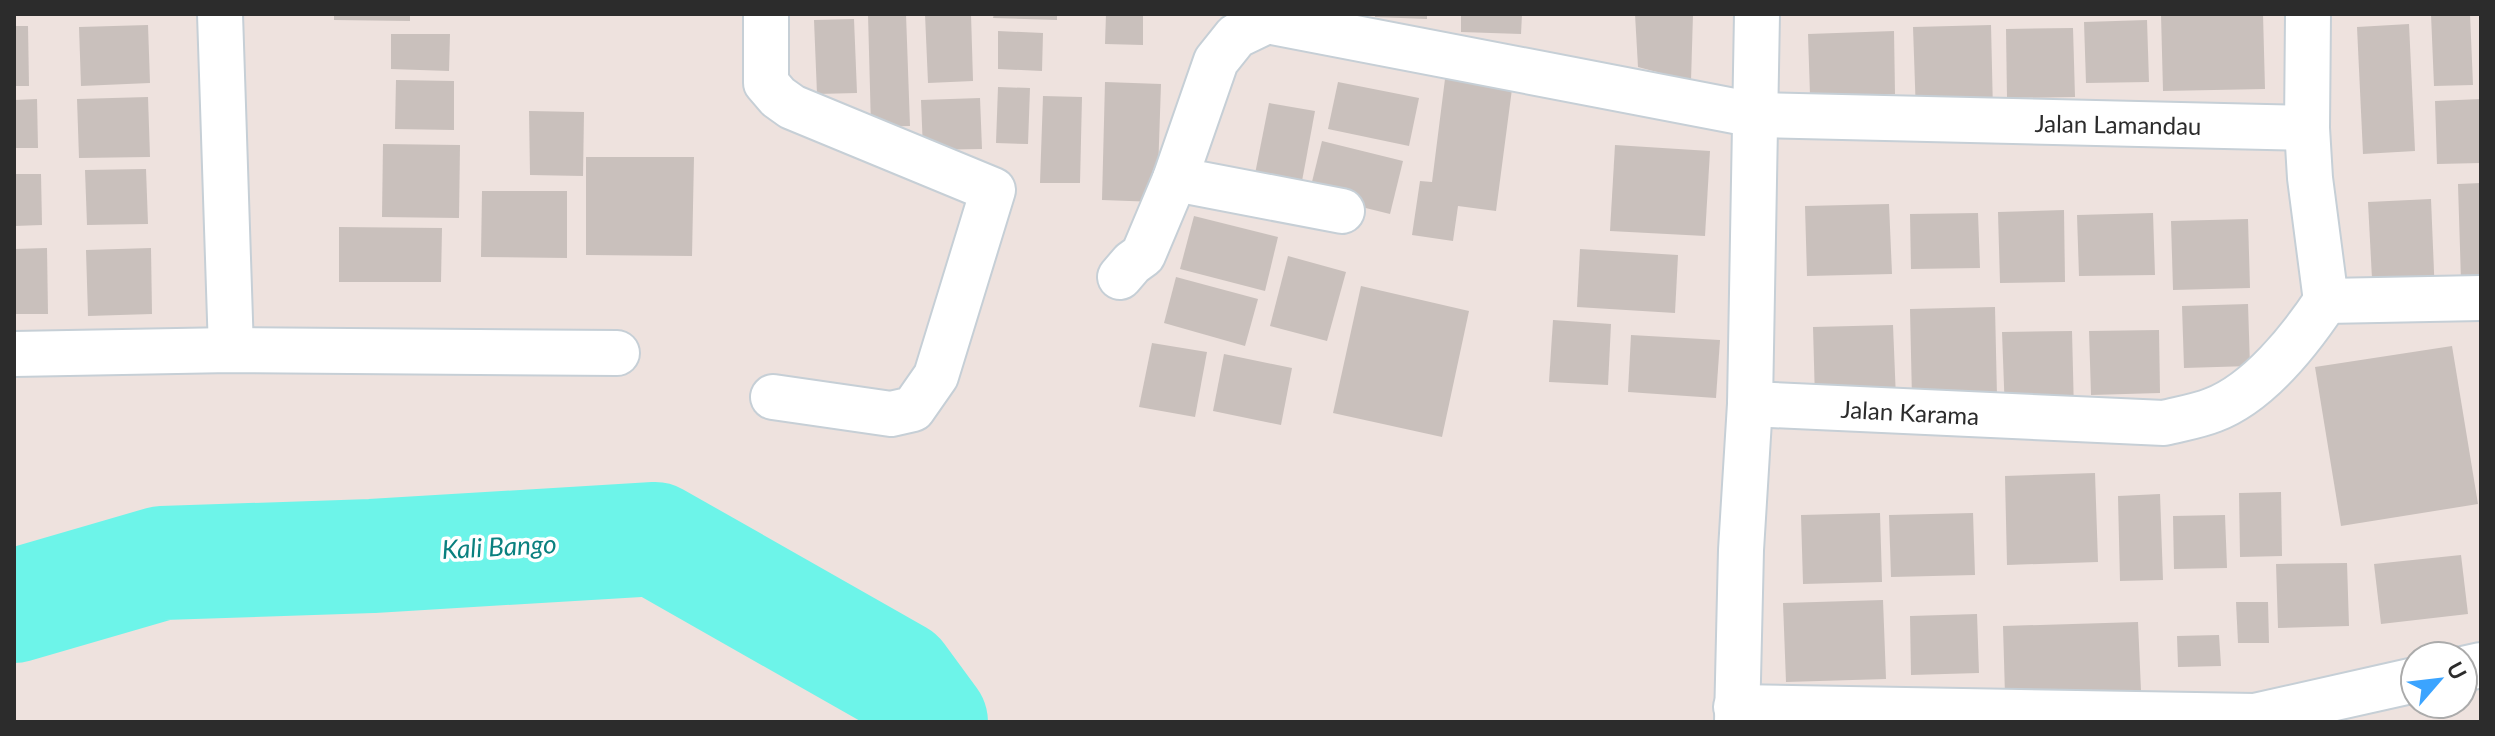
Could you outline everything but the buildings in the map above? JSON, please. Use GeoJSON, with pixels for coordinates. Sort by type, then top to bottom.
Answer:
{"type":"FeatureCollection","features":[{"type":"Feature","properties":{"kind":"street"},"geometry":{"type":"LineString","coordinates":[[220,14],[231,350]]}},
{"type":"Feature","properties":{"kind":"street"},"geometry":{"type":"LineString","coordinates":[[766,14],[766,83],[778,97],[792,107],[993,190],[936,376],[913,409],[891,414],[773,397]]}},
{"type":"Feature","properties":{"kind":"street"},"geometry":{"type":"LineString","coordinates":[[1757,14],[1750,404],[1741,550],[1736,714],[2255,719],[2399,684]]}},
{"type":"Feature","properties":{"kind":"street"},"geometry":{"type":"LineString","coordinates":[[2308,14],[2310,178],[2326,301],[2481,298]]}},
{"type":"Feature","properties":{"kind":"street","name":"Jalan Lamandau"},"geometry":{"type":"LineString","coordinates":[[1227,30],[1247,29],[1267,21],[1755,115],[2307,128]]}},
{"type":"Feature","properties":{"kind":"street"},"geometry":{"type":"LineString","coordinates":[[1120,277],[1143,255],[1175,179],[1227,30]]}},
{"type":"Feature","properties":{"kind":"street"},"geometry":{"type":"LineString","coordinates":[[1175,179],[1342,211]]}},
{"type":"Feature","properties":{"kind":"street","name":"Jalan Karama"},"geometry":{"type":"LineString","coordinates":[[1750,404],[2164,423],[2215,409],[2253,386],[2305,332],[2326,301]]}},
{"type":"Feature","properties":{"kind":"street"},"geometry":{"type":"LineString","coordinates":[[14,354],[231,350],[617,353]]}},
{"type":"Feature","properties":{"kind":"waterway","name":"Kali Bango"},"geometry":{"type":"LineString","coordinates":[[14,606],[162,563],[372,556],[655,539],[898,677],[931,722]]}}]}
